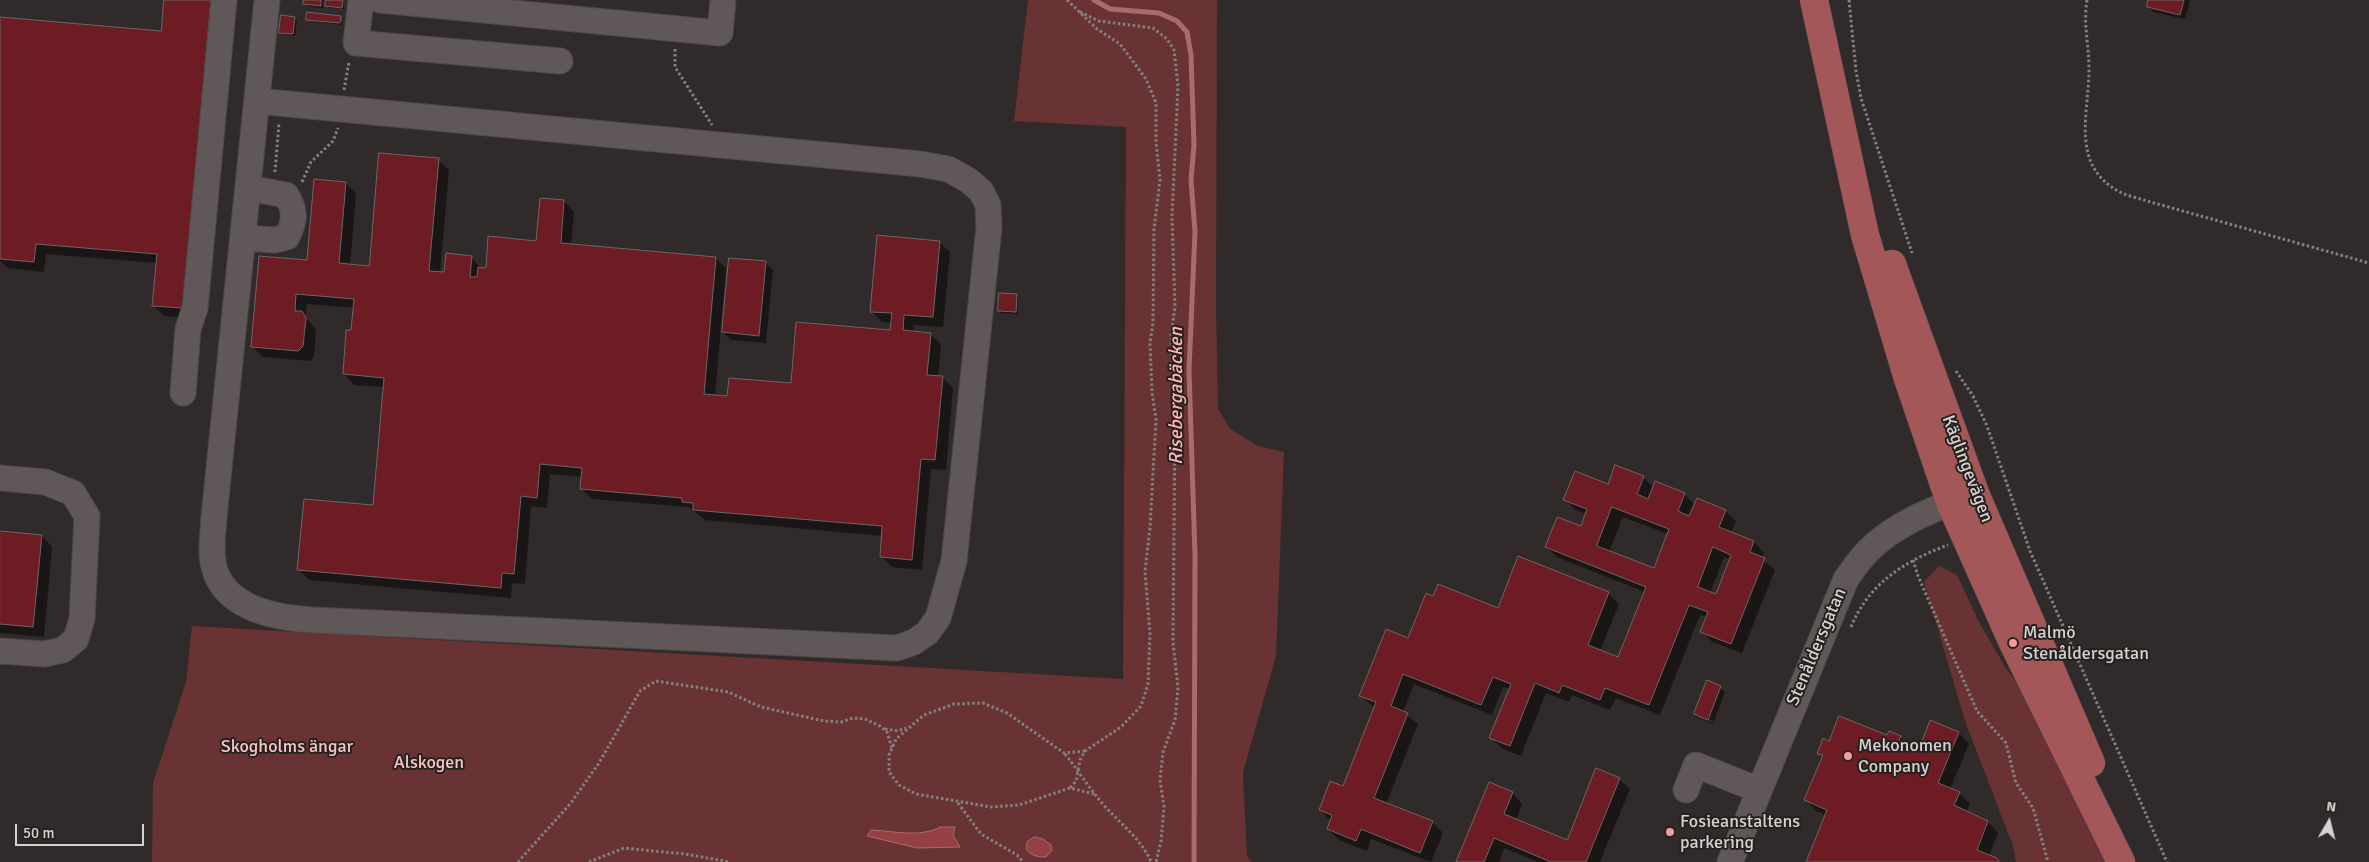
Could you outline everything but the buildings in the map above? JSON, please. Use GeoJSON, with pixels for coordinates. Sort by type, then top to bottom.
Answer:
{"type":"FeatureCollection","features":[{"type":"Feature","properties":{"kind":"main road","name":"Käglingevägen"},"geometry":{"type":"LineString","coordinates":[[1814,0],[1830,67],[1881,232],[1937,392],[1963,498],[2013,643],[2121,862]]}},
{"type":"Feature","properties":{"kind":"main road","name":"Käglingevägen"},"geometry":{"type":"LineString","coordinates":[[1963,498],[2086,751],[2130,862]]}},
{"type":"Feature","properties":{"kind":"street"},"geometry":{"type":"LineString","coordinates":[[183,393],[188,329],[195,308],[224,0]]}},
{"type":"Feature","properties":{"kind":"street"},"geometry":{"type":"LineString","coordinates":[[267,0],[269,102],[248,188],[212,544],[214,567],[222,587],[236,599],[260,611],[283,618],[313,620],[897,648],[914,642],[927,633],[938,618],[954,561],[989,227],[988,205],[981,191],[968,180],[948,169],[911,163],[269,102]]}},
{"type":"Feature","properties":{"kind":"street"},"geometry":{"type":"LineString","coordinates":[[361,0],[356,43],[560,62]]}},
{"type":"Feature","properties":{"kind":"street"},"geometry":{"type":"LineString","coordinates":[[380,0],[720,33],[723,0]]}},
{"type":"Feature","properties":{"kind":"street"},"geometry":{"type":"LineString","coordinates":[[243,238],[276,240],[288,237],[294,222],[293,205],[286,195],[248,188]]}},
{"type":"Feature","properties":{"kind":"street"},"geometry":{"type":"LineString","coordinates":[[0,478],[45,482],[73,493],[87,516],[82,619],[76,639],[62,650],[44,654],[0,651]]}},
{"type":"Feature","properties":{"kind":"street","name":"Stenåldersgatan"},"geometry":{"type":"LineString","coordinates":[[1730,862],[1846,579],[1866,552],[1884,536],[1963,498]]}},
{"type":"Feature","properties":{"kind":"street"},"geometry":{"type":"LineString","coordinates":[[1686,790],[1696,765],[1759,790]]}},
{"type":"Feature","properties":{"kind":"path"},"geometry":{"type":"LineString","coordinates":[[1064,754],[1085,751],[1121,727],[1141,706],[1148,684],[1150,634],[1145,571],[1150,528],[1156,420],[1152,392],[1150,343],[1154,229],[1160,180],[1156,142],[1156,103],[1146,79],[1120,44],[1097,29],[1067,0]]}},
{"type":"Feature","properties":{"kind":"path"},"geometry":{"type":"LineString","coordinates":[[1848,0],[1861,98],[1914,257]]}},
{"type":"Feature","properties":{"kind":"path"},"geometry":{"type":"LineString","coordinates":[[2087,0],[2083,21],[2089,69],[2084,137],[2089,161],[2100,178],[2119,192],[2147,201],[2369,263]]}},
{"type":"Feature","properties":{"kind":"path"},"geometry":{"type":"LineString","coordinates":[[1080,12],[1099,21],[1153,28],[1167,39],[1174,50],[1178,86],[1172,217],[1175,307],[1171,335],[1175,419],[1174,642],[1178,688],[1174,720],[1163,752],[1160,780],[1164,807],[1161,842],[1156,862]]}},
{"type":"Feature","properties":{"kind":"path"},"geometry":{"type":"LineString","coordinates":[[677,28],[674,64],[724,144]]}},
{"type":"Feature","properties":{"kind":"path"},"geometry":{"type":"LineString","coordinates":[[269,102],[274,182]]}},
{"type":"Feature","properties":{"kind":"path"},"geometry":{"type":"LineString","coordinates":[[1953,365],[1973,396],[1987,426],[2030,552],[2167,862]]}},
{"type":"Feature","properties":{"kind":"path"},"geometry":{"type":"LineString","coordinates":[[1848,634],[1855,617],[1873,589],[1888,576],[1914,560],[1956,542]]}},
{"type":"Feature","properties":{"kind":"path"},"geometry":{"type":"LineString","coordinates":[[1914,560],[1918,576],[1977,711],[2006,743],[2016,783],[2033,808],[2048,862]]}},
{"type":"Feature","properties":{"kind":"path"},"geometry":{"type":"LineString","coordinates":[[518,862],[570,804],[599,763],[640,691],[656,681],[728,692],[761,707],[824,721],[840,722],[854,718],[865,720],[890,731],[906,728]]}},
{"type":"Feature","properties":{"kind":"path"},"geometry":{"type":"LineString","coordinates":[[1085,751],[1078,770],[1076,781],[1070,788],[1019,805],[991,807],[916,794],[899,785],[889,772],[892,748],[896,739],[906,728],[924,715],[954,704],[982,703],[1007,713],[1064,754],[1078,770],[1094,794],[1117,821],[1146,849],[1151,862]]}},
{"type":"Feature","properties":{"kind":"path"},"geometry":{"type":"LineString","coordinates":[[882,727],[890,739],[892,748]]}},
{"type":"Feature","properties":{"kind":"path"},"geometry":{"type":"LineString","coordinates":[[1070,788],[1094,794]]}},
{"type":"Feature","properties":{"kind":"path"},"geometry":{"type":"LineString","coordinates":[[957,802],[969,822],[981,834],[1016,855],[1023,862]]}},
{"type":"Feature","properties":{"kind":"path"},"geometry":{"type":"LineString","coordinates":[[589,862],[624,848],[685,854],[730,862]]}},
{"type":"Feature","properties":{"kind":"green space","name":"Skogholms ängar"},"geometry":{"type":"Polygon","coordinates":[[[1028,0],[1217,0],[1216,307],[1218,409],[1230,429],[1258,446],[1284,452],[1276,656],[1243,772],[1247,855],[1251,862],[152,862],[153,783],[186,682],[192,626],[1123,679],[1126,127],[1014,121],[1028,0]]]}},
{"type":"Feature","properties":{"kind":"green space"},"geometry":{"type":"Polygon","coordinates":[[[1939,566],[1957,575],[1979,622],[2007,670],[2023,689],[2107,862],[2016,862],[2013,846],[1965,721],[1924,582],[1939,566]]]}},
{"type":"Feature","properties":{"kind":"shaded area"},"geometry":{"type":"Polygon","coordinates":[[[941,827],[955,827],[953,835],[960,847],[917,848],[867,836],[871,830],[915,833],[941,827]]]}},
{"type":"Feature","properties":{"kind":"shaded area"},"geometry":{"type":"Polygon","coordinates":[[[1034,837],[1043,839],[1051,845],[1052,850],[1046,857],[1035,856],[1026,849],[1027,842],[1034,837]]]}},
{"type":"Feature","properties":{"kind":"waterway","name":"Risebergabäcken"},"geometry":{"type":"LineString","coordinates":[[1094,0],[1110,9],[1159,13],[1177,21],[1187,32],[1191,55],[1194,145],[1191,180],[1195,232],[1189,370],[1195,555],[1194,862]]}},
{"type":"Feature","properties":{"kind":"place","name":"Malmö Stenåldersgatan"},"geometry":{"type":"Point","coordinates":[2013,643]}},
{"type":"Feature","properties":{"kind":"place","name":"Mekonomen Company"},"geometry":{"type":"Point","coordinates":[1848,756]}},
{"type":"Feature","properties":{"kind":"place","name":"Fosieanstaltens parkering"},"geometry":{"type":"Point","coordinates":[1670,832]}},
{"type":"Feature","properties":{"kind":"park label","name":"Alskogen"},"geometry":{"type":"Point","coordinates":[429,763]}}]}
